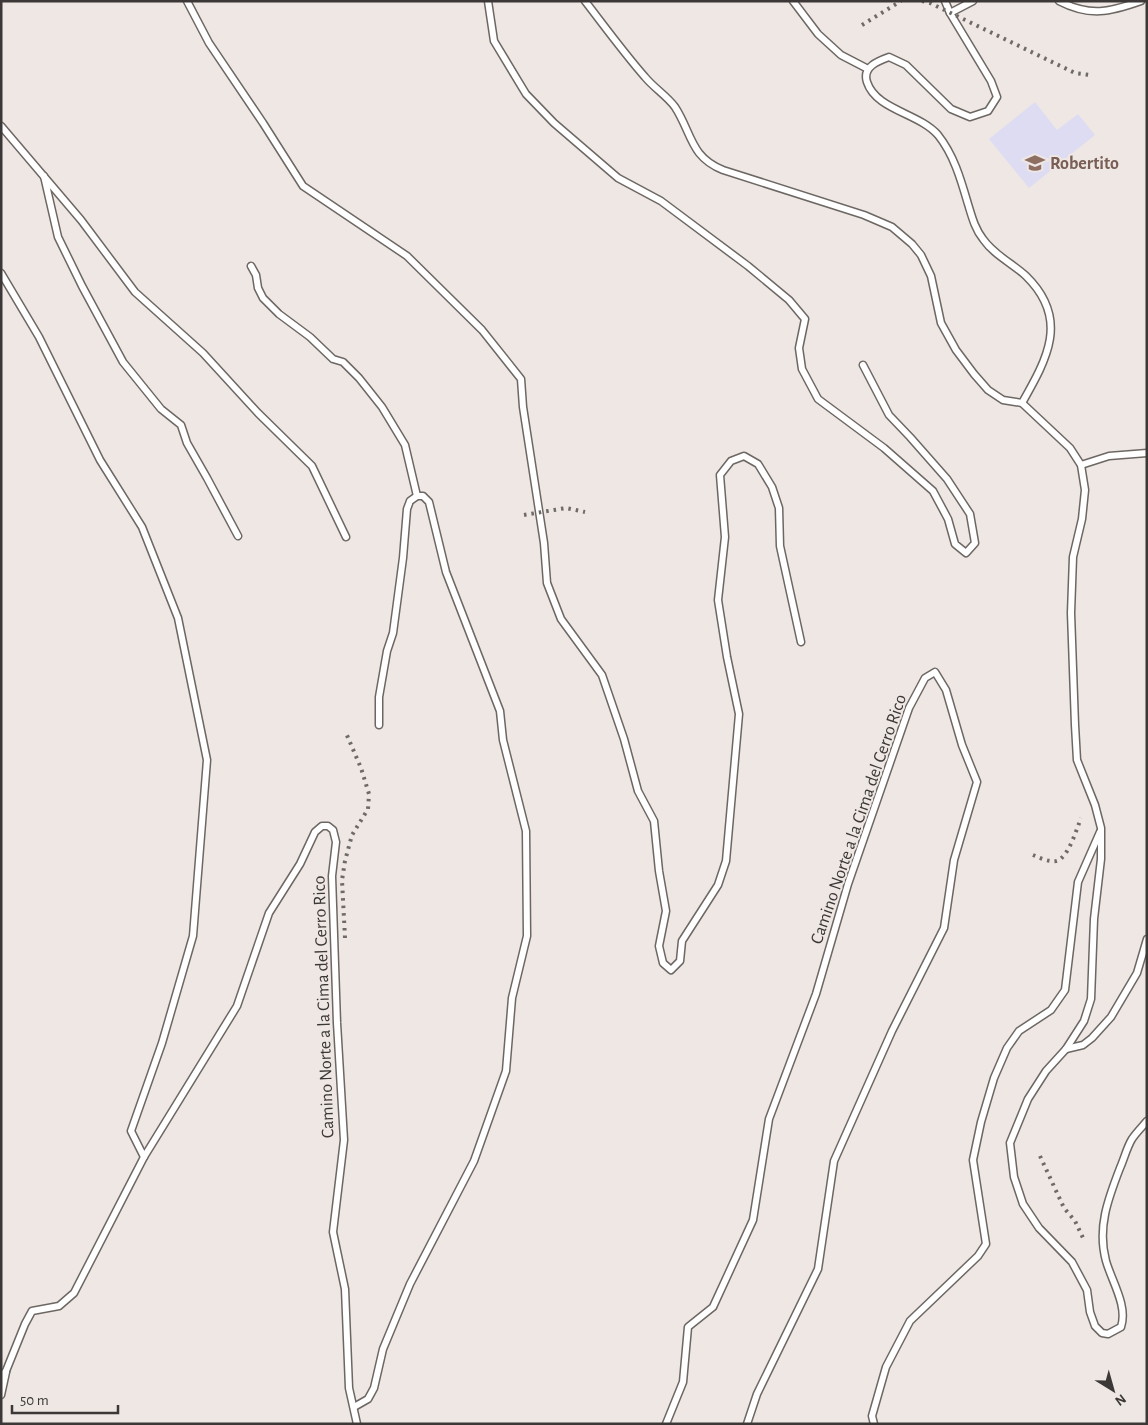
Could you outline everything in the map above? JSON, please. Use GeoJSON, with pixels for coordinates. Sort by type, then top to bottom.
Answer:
{"type":"FeatureCollection","features":[{"type":"Feature","properties":{"kind":"lane"},"geometry":{"type":"LineString","coordinates":[[187,1],[209,43],[303,186],[407,256],[482,330],[521,378],[523,407],[544,543],[547,583],[561,619],[602,675],[624,740],[638,792],[654,821],[659,871],[666,911],[659,946],[663,963],[671,970],[680,961],[682,941],[718,885],[726,861],[739,714],[718,600],[725,538],[720,475],[731,461],[744,456],[758,464],[772,486],[780,508],[780,546],[801,642]]}},
{"type":"Feature","properties":{"kind":"lane"},"geometry":{"type":"LineString","coordinates":[[488,1],[494,42],[526,94],[554,123],[618,178],[660,201],[748,266],[789,300],[805,319],[799,348],[802,369],[818,399],[884,448],[933,491],[948,519],[955,544],[966,553],[975,543],[970,514],[947,479],[889,415],[863,365]]}},
{"type":"Feature","properties":{"kind":"lane"},"geometry":{"type":"LineString","coordinates":[[585,1],[646,79],[675,107],[703,159],[722,170],[864,215],[892,227],[912,244],[931,276],[941,323],[956,350],[974,374],[988,390],[1003,400],[1022,403],[1070,448],[1081,465],[1085,490],[1082,519],[1073,556],[1071,613],[1075,725],[1077,760],[1095,805],[1101,828],[1094,919],[1091,999],[1084,1021],[1066,1049],[1046,1070],[1028,1099],[1010,1143],[1014,1177],[1023,1204],[1039,1228],[1072,1262],[1087,1290],[1090,1312],[1095,1326],[1102,1333],[1108,1334],[1121,1328],[1124,1318],[1106,1261],[1102,1243],[1102,1221],[1110,1194],[1132,1139],[1147,1121]]}},
{"type":"Feature","properties":{"kind":"lane"},"geometry":{"type":"LineString","coordinates":[[793,1],[818,34],[841,55],[868,69]]}},
{"type":"Feature","properties":{"kind":"lane"},"geometry":{"type":"LineString","coordinates":[[945,1],[950,13],[991,81],[997,97],[988,111],[970,117],[951,109],[906,65],[889,58],[875,61],[868,69],[866,79],[871,91],[882,101],[926,124],[938,135],[958,169],[975,227],[983,240],[1026,276],[1042,296],[1051,318],[1052,336],[1046,357],[1022,403]]}},
{"type":"Feature","properties":{"kind":"lane"},"geometry":{"type":"LineString","coordinates":[[950,13],[973,1]]}},
{"type":"Feature","properties":{"kind":"lane"},"geometry":{"type":"LineString","coordinates":[[1059,1],[1074,8],[1095,12],[1121,8],[1141,1]]}},
{"type":"Feature","properties":{"kind":"lane"},"geometry":{"type":"LineString","coordinates":[[1,126],[81,220],[135,292],[202,353],[258,413],[312,466],[346,537]]}},
{"type":"Feature","properties":{"kind":"lane"},"geometry":{"type":"LineString","coordinates":[[44,175],[58,237],[91,303],[123,362],[161,409],[181,426],[186,443],[208,478],[238,536]]}},
{"type":"Feature","properties":{"kind":"lane"},"geometry":{"type":"LineString","coordinates":[[251,266],[256,274],[258,288],[263,298],[279,314],[310,337],[333,359],[343,362],[359,378],[382,407],[405,445],[417,496]]}},
{"type":"Feature","properties":{"kind":"lane"},"geometry":{"type":"LineString","coordinates":[[1,273],[39,337],[100,460],[142,527],[178,618],[207,760],[193,936],[162,1043],[131,1130],[144,1157]]}},
{"type":"Feature","properties":{"kind":"lane"},"geometry":{"type":"LineString","coordinates":[[1081,465],[1109,456],[1147,453]]}},
{"type":"Feature","properties":{"kind":"lane"},"geometry":{"type":"LineString","coordinates":[[354,1407],[368,1400],[374,1388],[383,1349],[410,1284],[474,1161],[506,1071],[512,998],[526,936],[526,831],[503,740],[500,711],[446,572],[429,502],[423,496],[417,496],[410,501],[407,509],[403,558],[393,633],[387,651],[379,697],[379,725]]}},
{"type":"Feature","properties":{"kind":"lane","name":"Camino Norte a la Cima del Cerro Rico"},"geometry":{"type":"LineString","coordinates":[[666,1424],[683,1382],[688,1327],[713,1307],[753,1220],[769,1119],[816,994],[848,884],[909,708],[925,678],[935,672],[946,690],[962,745],[977,782],[954,860],[944,928],[892,1031],[834,1161],[818,1269],[757,1394],[747,1424]]}},
{"type":"Feature","properties":{"kind":"lane","name":"Camino Norte a la Cima del Cerro Rico"},"geometry":{"type":"LineString","coordinates":[[4,1374],[32,1311],[59,1306],[74,1293],[144,1157],[237,1006],[269,913],[300,864],[314,832],[322,826],[328,826],[333,830],[336,842],[332,876],[337,1023],[344,1140],[332,1232],[345,1289],[349,1388],[357,1424]]}},
{"type":"Feature","properties":{"kind":"lane"},"geometry":{"type":"LineString","coordinates":[[874,1424],[872,1416],[886,1367],[910,1321],[978,1256],[986,1244],[973,1160],[981,1122],[994,1078],[1006,1048],[1019,1031],[1051,1010],[1065,990],[1078,882],[1101,828]]}},
{"type":"Feature","properties":{"kind":"lane"},"geometry":{"type":"LineString","coordinates":[[1066,1049],[1083,1045],[1092,1038],[1110,1017],[1138,973],[1147,939]]}},
{"type":"Feature","properties":{"kind":"lane"},"geometry":{"type":"LineString","coordinates":[[1,1387],[4,1374]]}},
{"type":"Feature","properties":{"kind":"lane"},"geometry":{"type":"LineString","coordinates":[[1,1395],[4,1374]]}},
{"type":"Feature","properties":{"kind":"shaded area","name":"Robertito"},"geometry":{"type":"Polygon","coordinates":[[[1035,102],[1057,130],[1078,114],[1095,135],[1029,188],[989,139],[1035,102]]]}},
{"type":"Feature","properties":{"kind":"railway"},"geometry":{"type":"LineString","coordinates":[[862,25],[901,1]]}},
{"type":"Feature","properties":{"kind":"railway"},"geometry":{"type":"LineString","coordinates":[[922,1],[930,3],[1075,73],[1090,75]]}},
{"type":"Feature","properties":{"kind":"railway"},"geometry":{"type":"LineString","coordinates":[[524,515],[566,508],[585,512]]}},
{"type":"Feature","properties":{"kind":"railway"},"geometry":{"type":"LineString","coordinates":[[345,938],[342,880],[345,861],[352,835],[368,809],[369,794],[361,768],[346,733]]}},
{"type":"Feature","properties":{"kind":"railway"},"geometry":{"type":"LineString","coordinates":[[1033,855],[1050,861],[1060,859],[1072,842],[1081,818]]}},
{"type":"Feature","properties":{"kind":"railway"},"geometry":{"type":"LineString","coordinates":[[1040,1156],[1064,1208],[1075,1221],[1083,1238]]}},
{"type":"Feature","properties":{"kind":"place","name":"Robertito"},"geometry":{"type":"Point","coordinates":[1035,163]}}]}
